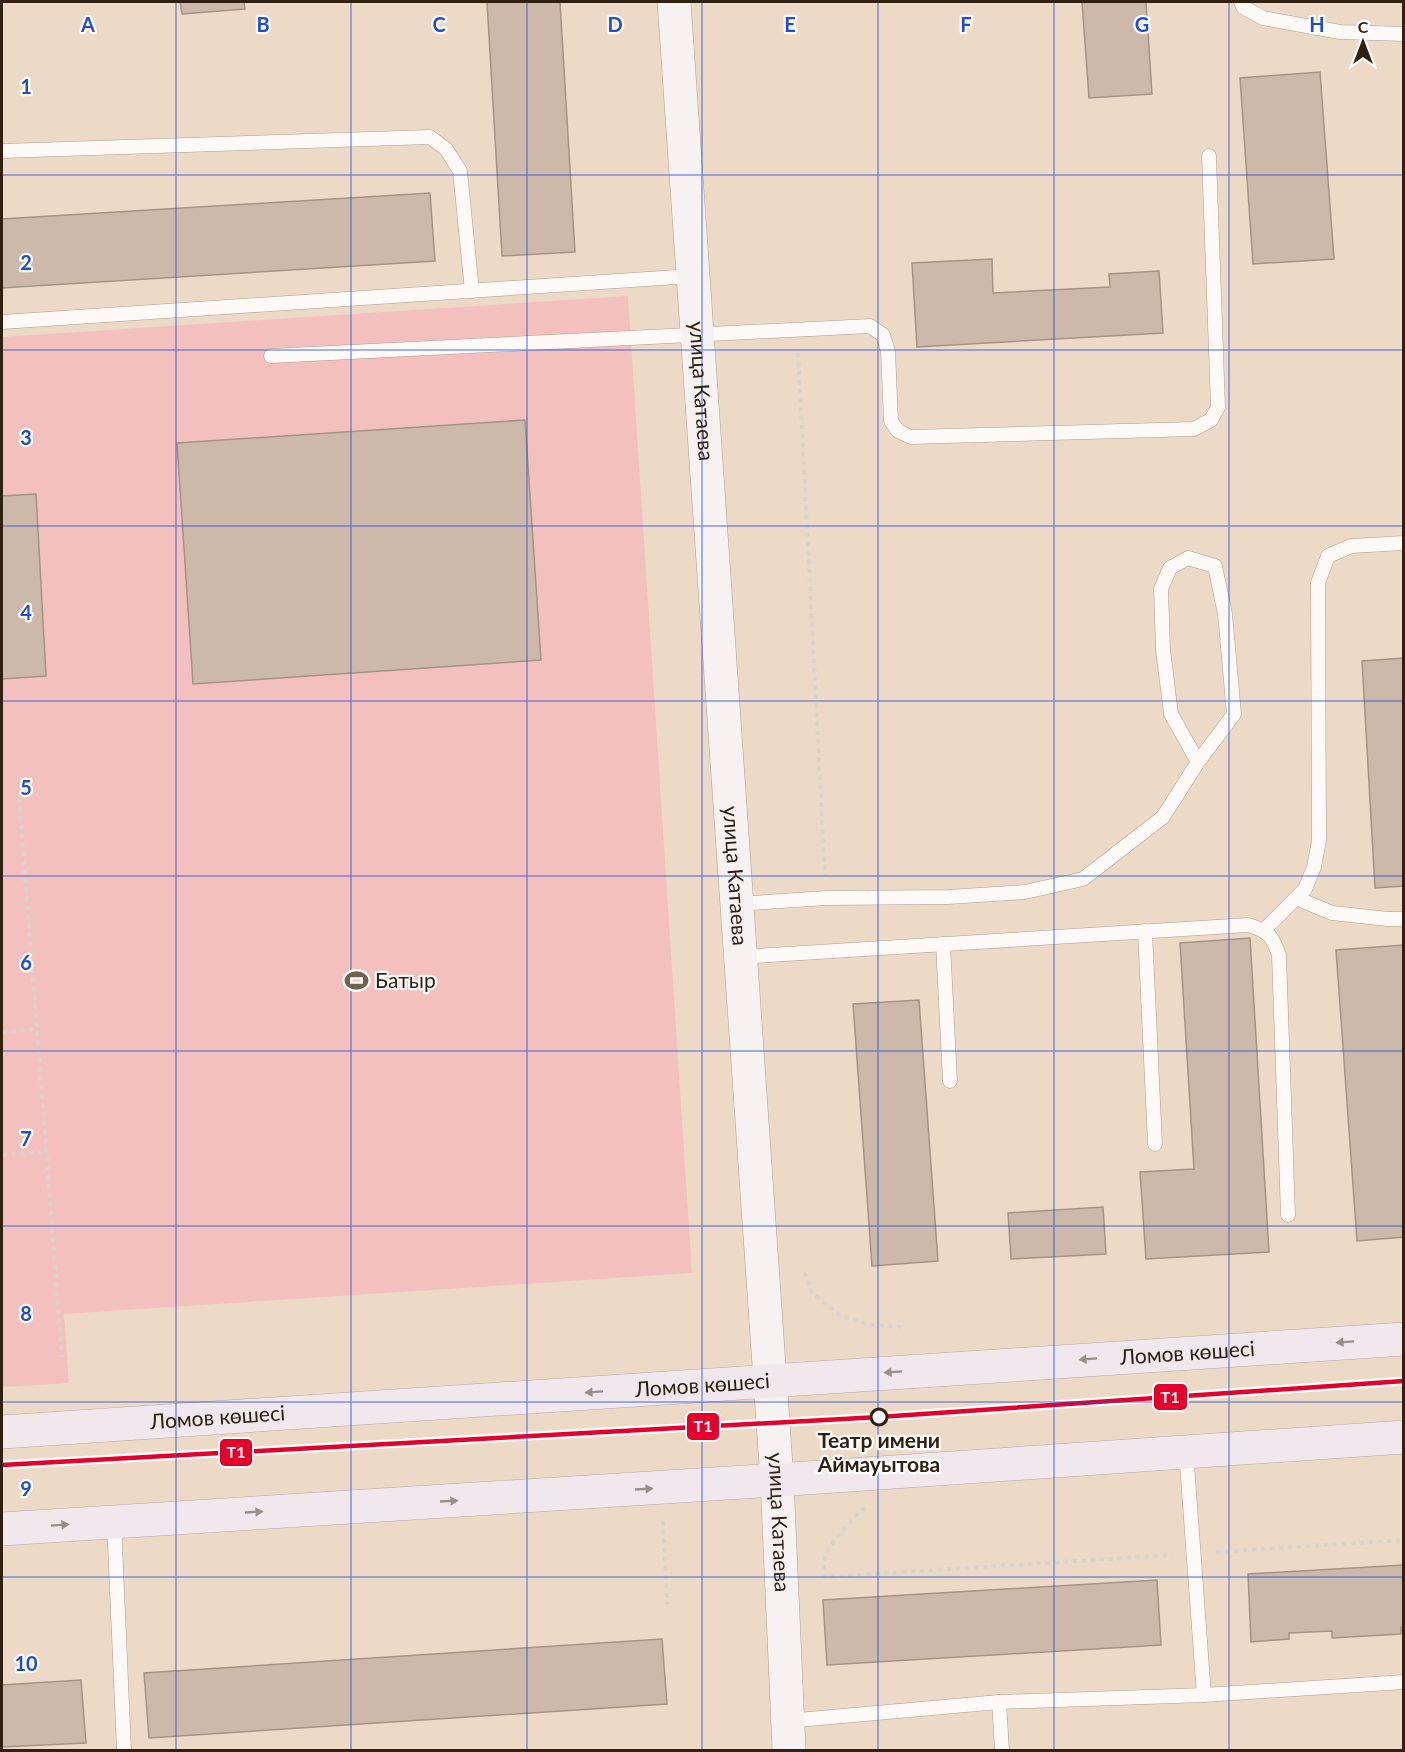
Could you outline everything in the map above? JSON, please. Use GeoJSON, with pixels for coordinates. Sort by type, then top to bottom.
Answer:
{"type":"FeatureCollection","features":[{"type":"Feature","properties":{"kind":"main road","name":"Ломов көшесі"},"geometry":{"type":"LineString","coordinates":[[2,1432],[1404,1338]]}},
{"type":"Feature","properties":{"kind":"main road"},"geometry":{"type":"LineString","coordinates":[[2,1529],[777,1480],[1404,1437]]}},
{"type":"Feature","properties":{"kind":"street","name":"улица Катаева"},"geometry":{"type":"LineString","coordinates":[[674,2],[777,1480],[788,1736]]}},
{"type":"Feature","properties":{"kind":"lane"},"geometry":{"type":"LineString","coordinates":[[1241,2],[1243,7],[1263,18],[1340,32],[1404,34]]}},
{"type":"Feature","properties":{"kind":"lane"},"geometry":{"type":"LineString","coordinates":[[2,151],[430,136],[446,149],[460,171],[472,291]]}},
{"type":"Feature","properties":{"kind":"lane"},"geometry":{"type":"LineString","coordinates":[[271,356],[870,326],[883,335],[888,351],[891,421],[898,431],[911,437],[1194,429],[1211,420],[1218,407],[1209,156]]}},
{"type":"Feature","properties":{"kind":"lane"},"geometry":{"type":"LineString","coordinates":[[2,322],[692,276]]}},
{"type":"Feature","properties":{"kind":"lane"},"geometry":{"type":"LineString","coordinates":[[1264,930],[1305,889],[1314,867],[1319,841],[1318,583],[1328,556],[1351,546],[1404,543]]}},
{"type":"Feature","properties":{"kind":"lane"},"geometry":{"type":"LineString","coordinates":[[736,904],[827,898],[948,897],[1025,892],[1083,879],[1163,818],[1197,762],[1234,714],[1225,614],[1215,566],[1188,558],[1170,568],[1161,589],[1163,640],[1171,714],[1197,762]]}},
{"type":"Feature","properties":{"kind":"lane"},"geometry":{"type":"LineString","coordinates":[[1296,898],[1332,913],[1404,919]]}},
{"type":"Feature","properties":{"kind":"lane"},"geometry":{"type":"LineString","coordinates":[[740,957],[1248,925],[1264,930],[1274,939],[1279,955],[1288,1215]]}},
{"type":"Feature","properties":{"kind":"lane"},"geometry":{"type":"LineString","coordinates":[[1144,931],[1155,1144]]}},
{"type":"Feature","properties":{"kind":"lane"},"geometry":{"type":"LineString","coordinates":[[943,944],[950,1081]]}},
{"type":"Feature","properties":{"kind":"lane"},"geometry":{"type":"LineString","coordinates":[[1186,1451],[1204,1695]]}},
{"type":"Feature","properties":{"kind":"lane"},"geometry":{"type":"LineString","coordinates":[[114,1521],[124,1750]]}},
{"type":"Feature","properties":{"kind":"lane"},"geometry":{"type":"LineString","coordinates":[[788,1736],[999,1702],[1204,1695],[1404,1682]]}},
{"type":"Feature","properties":{"kind":"lane"},"geometry":{"type":"LineString","coordinates":[[999,1702],[1002,1750]]}},
{"type":"Feature","properties":{"kind":"path"},"geometry":{"type":"LineString","coordinates":[[797,330],[827,898]]}},
{"type":"Feature","properties":{"kind":"path"},"geometry":{"type":"LineString","coordinates":[[20,798],[62,1356]]}},
{"type":"Feature","properties":{"kind":"path"},"geometry":{"type":"LineString","coordinates":[[2,1032],[37,1029]]}},
{"type":"Feature","properties":{"kind":"path"},"geometry":{"type":"LineString","coordinates":[[2,1155],[46,1152]]}},
{"type":"Feature","properties":{"kind":"path"},"geometry":{"type":"LineString","coordinates":[[804,1272],[813,1294],[841,1316],[869,1325],[905,1327]]}},
{"type":"Feature","properties":{"kind":"path"},"geometry":{"type":"LineString","coordinates":[[870,1506],[860,1511],[825,1556],[824,1577],[1404,1540]]}},
{"type":"Feature","properties":{"kind":"path"},"geometry":{"type":"LineString","coordinates":[[663,1514],[668,1604]]}},
{"type":"Feature","properties":{"kind":"shaded area","name":"Батыр"},"geometry":{"type":"Polygon","coordinates":[[[628,296],[692,1273],[64,1314],[69,1383],[2,1387],[2,337],[628,296]]]}},
{"type":"Feature","properties":{"kind":"building"},"geometry":{"type":"Polygon","coordinates":[[[180,2],[244,2],[245,9],[182,14],[180,2]]]}},
{"type":"Feature","properties":{"kind":"building"},"geometry":{"type":"Polygon","coordinates":[[[487,2],[560,2],[575,252],[502,256],[487,2]]]}},
{"type":"Feature","properties":{"kind":"building"},"geometry":{"type":"Polygon","coordinates":[[[1082,2],[1146,2],[1152,94],[1089,98],[1082,2]]]}},
{"type":"Feature","properties":{"kind":"building"},"geometry":{"type":"Polygon","coordinates":[[[1320,72],[1334,259],[1253,264],[1240,78],[1320,72]]]}},
{"type":"Feature","properties":{"kind":"building"},"geometry":{"type":"Polygon","coordinates":[[[430,193],[435,261],[2,288],[2,219],[430,193]]]}},
{"type":"Feature","properties":{"kind":"building"},"geometry":{"type":"Polygon","coordinates":[[[992,259],[993,293],[1110,287],[1109,274],[1159,271],[1163,333],[917,347],[912,263],[992,259]]]}},
{"type":"Feature","properties":{"kind":"building"},"geometry":{"type":"Polygon","coordinates":[[[525,420],[541,660],[193,684],[177,443],[525,420]]]}},
{"type":"Feature","properties":{"kind":"building"},"geometry":{"type":"Polygon","coordinates":[[[36,494],[46,676],[2,679],[2,496],[36,494]]]}},
{"type":"Feature","properties":{"kind":"building"},"geometry":{"type":"Polygon","coordinates":[[[1404,658],[1404,886],[1375,888],[1362,661],[1404,658]]]}},
{"type":"Feature","properties":{"kind":"building"},"geometry":{"type":"Polygon","coordinates":[[[1250,938],[1269,1252],[1146,1259],[1140,1172],[1194,1169],[1180,943],[1250,938]]]}},
{"type":"Feature","properties":{"kind":"building"},"geometry":{"type":"Polygon","coordinates":[[[1404,945],[1404,1237],[1357,1241],[1336,950],[1404,945]]]}},
{"type":"Feature","properties":{"kind":"building"},"geometry":{"type":"Polygon","coordinates":[[[919,1000],[938,1261],[872,1266],[853,1004],[919,1000]]]}},
{"type":"Feature","properties":{"kind":"building"},"geometry":{"type":"Polygon","coordinates":[[[1103,1207],[1106,1254],[1011,1259],[1008,1213],[1103,1207]]]}},
{"type":"Feature","properties":{"kind":"building"},"geometry":{"type":"Polygon","coordinates":[[[1404,1565],[1404,1627],[1401,1627],[1401,1634],[1332,1638],[1332,1631],[1289,1633],[1289,1639],[1251,1642],[1248,1574],[1404,1565]]]}},
{"type":"Feature","properties":{"kind":"building"},"geometry":{"type":"Polygon","coordinates":[[[1157,1580],[1161,1645],[827,1665],[823,1600],[1157,1580]]]}},
{"type":"Feature","properties":{"kind":"building"},"geometry":{"type":"Polygon","coordinates":[[[662,1639],[667,1704],[149,1738],[144,1673],[662,1639]]]}},
{"type":"Feature","properties":{"kind":"building"},"geometry":{"type":"Polygon","coordinates":[[[81,1680],[86,1743],[2,1747],[2,1685],[81,1680]]]}},
{"type":"Feature","properties":{"kind":"transit line","name":"T1"},"geometry":{"type":"LineString","coordinates":[[2,1465],[879,1417],[1404,1381]]}},
{"type":"Feature","properties":{"kind":"place","name":"Батыр"},"geometry":{"type":"Point","coordinates":[357,981]}},
{"type":"Feature","properties":{"kind":"place","name":"Театр имени Аймауытова"},"geometry":{"type":"Point","coordinates":[879,1417]}}]}
